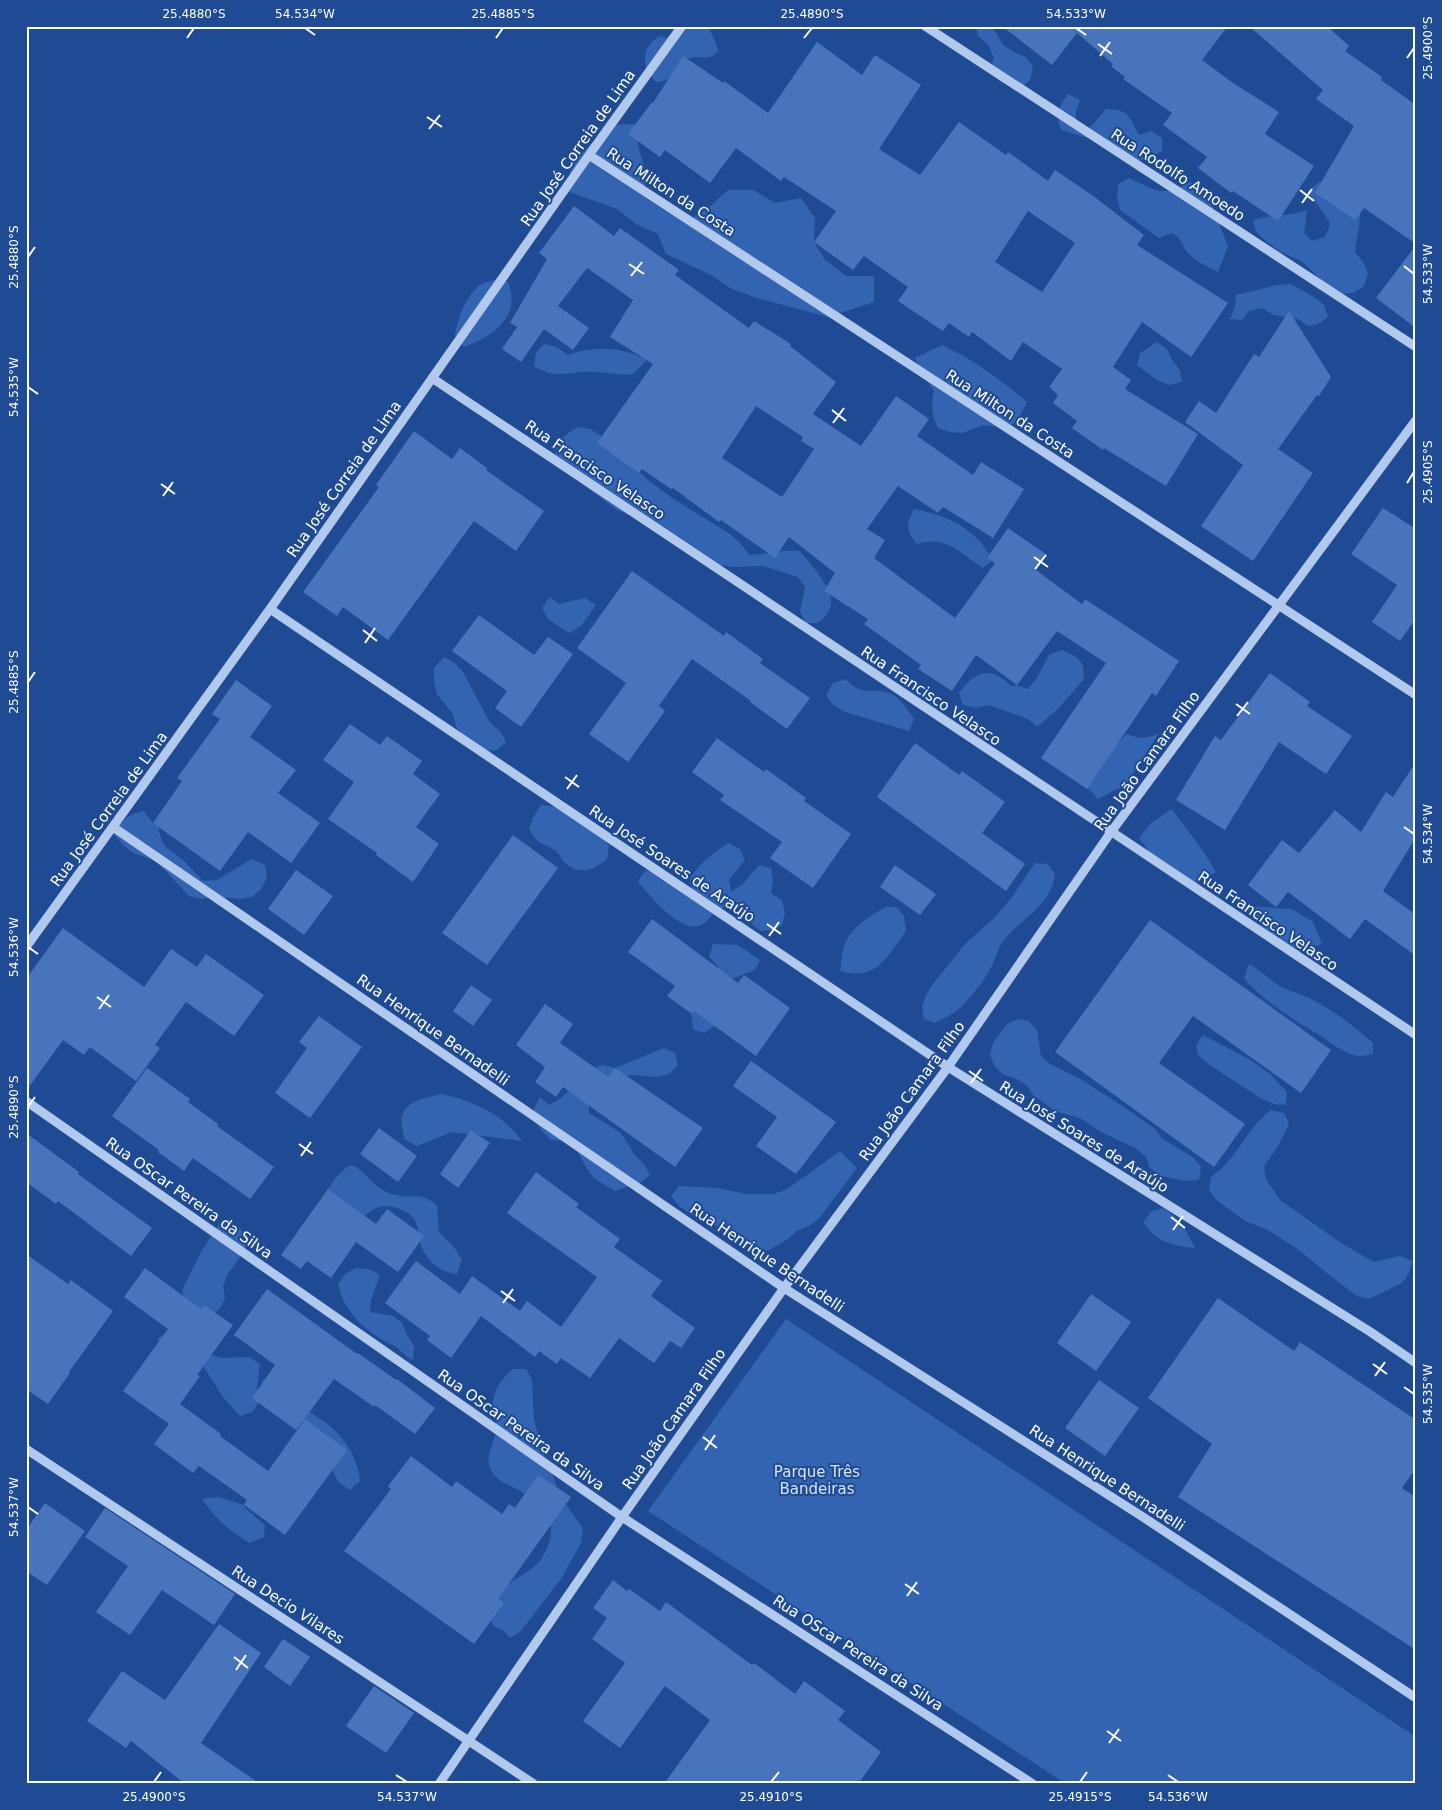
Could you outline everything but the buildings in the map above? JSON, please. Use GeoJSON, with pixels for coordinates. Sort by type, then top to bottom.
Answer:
{"type":"FeatureCollection","features":[{"type":"Feature","properties":{"kind":"street","name":"Rua José Correia de Lima"},"geometry":{"type":"LineString","coordinates":[[26,946],[270,609],[589,155],[682,26]]}},
{"type":"Feature","properties":{"kind":"street","name":"Rua Rodolfo Amoedo"},"geometry":{"type":"LineString","coordinates":[[925,26],[1416,347]]}},
{"type":"Feature","properties":{"kind":"street","name":"Rua Milton da Costa"},"geometry":{"type":"LineString","coordinates":[[589,155],[1416,695]]}},
{"type":"Feature","properties":{"kind":"street","name":"Rua Francisco Velasco"},"geometry":{"type":"LineString","coordinates":[[432,378],[1416,1035]]}},
{"type":"Feature","properties":{"kind":"street","name":"Rua João Camara Filho"},"geometry":{"type":"LineString","coordinates":[[439,1784],[622,1517],[784,1288],[948,1067],[1111,832],[1416,420]]}},
{"type":"Feature","properties":{"kind":"street","name":"Rua José Soares de Araújo"},"geometry":{"type":"LineString","coordinates":[[270,609],[948,1067],[1369,1331],[1416,1363]]}},
{"type":"Feature","properties":{"kind":"street","name":"Rua Henrique Bernadelli"},"geometry":{"type":"LineString","coordinates":[[113,827],[784,1288],[1143,1517],[1416,1698]]}},
{"type":"Feature","properties":{"kind":"street","name":"Rua OScar Pereira da Silva"},"geometry":{"type":"LineString","coordinates":[[26,1101],[622,1517],[1033,1784]]}},
{"type":"Feature","properties":{"kind":"street","name":"Rua Decio Vilares"},"geometry":{"type":"LineString","coordinates":[[26,1449],[534,1784]]}},
{"type":"Feature","properties":{"kind":"green space"},"geometry":{"type":"Polygon","coordinates":[[[679,26],[709,26],[718,51],[710,57],[695,57],[686,60],[667,80],[656,82],[645,64],[646,51],[653,41],[660,36],[667,38],[679,26]]]}},
{"type":"Feature","properties":{"kind":"green space"},"geometry":{"type":"Polygon","coordinates":[[[976,26],[989,26],[997,34],[1003,45],[1026,57],[1033,67],[1030,80],[1023,86],[1012,85],[1000,81],[989,71],[994,58],[989,46],[978,36],[976,26]]]}},
{"type":"Feature","properties":{"kind":"green space"},"geometry":{"type":"Polygon","coordinates":[[[1068,94],[1080,100],[1076,111],[1076,125],[1087,131],[1106,109],[1124,112],[1139,135],[1151,131],[1162,138],[1162,151],[1143,160],[1126,160],[1111,152],[1096,138],[1084,137],[1061,130],[1059,111],[1068,94]]]}},
{"type":"Feature","properties":{"kind":"green space"},"geometry":{"type":"Polygon","coordinates":[[[635,124],[639,150],[647,173],[644,196],[686,222],[708,208],[728,190],[753,190],[775,203],[801,198],[815,218],[814,242],[825,260],[846,276],[874,276],[874,302],[828,317],[757,298],[732,289],[711,275],[666,254],[658,234],[636,224],[617,209],[567,191],[572,164],[609,125],[635,124]]]}},
{"type":"Feature","properties":{"kind":"green space"},"geometry":{"type":"Polygon","coordinates":[[[1129,178],[1153,189],[1166,191],[1190,182],[1201,186],[1212,204],[1228,246],[1218,272],[1190,255],[1180,240],[1172,233],[1159,238],[1120,210],[1117,197],[1118,184],[1129,178]]]}},
{"type":"Feature","properties":{"kind":"green space"},"geometry":{"type":"Polygon","coordinates":[[[1319,182],[1346,199],[1360,214],[1355,252],[1363,262],[1368,273],[1364,286],[1353,293],[1340,294],[1321,280],[1303,262],[1279,251],[1256,232],[1253,220],[1294,214],[1307,210],[1304,233],[1312,241],[1325,237],[1330,224],[1308,191],[1319,182]]]}},
{"type":"Feature","properties":{"kind":"green space"},"geometry":{"type":"Polygon","coordinates":[[[496,280],[508,282],[511,305],[508,315],[494,331],[464,347],[455,336],[463,308],[471,294],[481,284],[496,280]]]}},
{"type":"Feature","properties":{"kind":"green space"},"geometry":{"type":"Polygon","coordinates":[[[1291,284],[1324,305],[1328,317],[1318,324],[1308,326],[1298,319],[1274,315],[1262,308],[1249,311],[1242,320],[1230,319],[1235,307],[1236,295],[1277,285],[1291,284]]]}},
{"type":"Feature","properties":{"kind":"green space"},"geometry":{"type":"Polygon","coordinates":[[[1157,342],[1167,349],[1172,360],[1180,370],[1182,382],[1169,385],[1157,380],[1137,365],[1140,353],[1157,342]]]}},
{"type":"Feature","properties":{"kind":"green space"},"geometry":{"type":"Polygon","coordinates":[[[544,344],[557,347],[567,355],[587,350],[607,349],[627,352],[647,360],[633,374],[623,375],[599,372],[550,373],[534,366],[536,353],[544,344]]]}},
{"type":"Feature","properties":{"kind":"green space"},"geometry":{"type":"Polygon","coordinates":[[[942,345],[986,370],[1027,402],[1019,418],[1008,428],[984,425],[962,433],[938,428],[932,410],[934,391],[920,370],[915,358],[942,345]]]}},
{"type":"Feature","properties":{"kind":"green space"},"geometry":{"type":"Polygon","coordinates":[[[578,427],[590,429],[601,436],[648,480],[672,498],[730,534],[749,555],[800,551],[820,576],[831,598],[831,604],[826,615],[818,623],[806,623],[800,612],[805,587],[798,577],[763,566],[734,567],[706,563],[644,520],[617,510],[582,484],[555,456],[562,438],[578,427]]]}},
{"type":"Feature","properties":{"kind":"green space"},"geometry":{"type":"Polygon","coordinates":[[[914,509],[939,515],[960,525],[978,540],[993,560],[983,568],[959,551],[945,544],[927,542],[917,544],[910,534],[908,527],[909,519],[914,509]]]}},
{"type":"Feature","properties":{"kind":"green space"},"geometry":{"type":"Polygon","coordinates":[[[550,597],[559,604],[585,598],[596,605],[581,626],[569,633],[548,619],[542,608],[550,597]]]}},
{"type":"Feature","properties":{"kind":"green space"},"geometry":{"type":"Polygon","coordinates":[[[1062,650],[1073,655],[1082,663],[1084,679],[1058,709],[1037,727],[1028,719],[989,705],[976,708],[963,705],[959,693],[977,676],[990,673],[1004,679],[1011,686],[1017,685],[1028,689],[1037,678],[1049,655],[1062,650]]]}},
{"type":"Feature","properties":{"kind":"green space"},"geometry":{"type":"Polygon","coordinates":[[[444,657],[455,663],[463,672],[490,723],[500,731],[506,742],[497,750],[483,751],[463,737],[456,726],[453,714],[437,694],[434,682],[434,668],[444,657]]]}},
{"type":"Feature","properties":{"kind":"green space"},"geometry":{"type":"Polygon","coordinates":[[[846,679],[860,690],[886,692],[899,699],[914,719],[909,731],[845,712],[833,705],[826,695],[833,683],[846,679]]]}},
{"type":"Feature","properties":{"kind":"green space"},"geometry":{"type":"Polygon","coordinates":[[[1159,733],[1125,785],[1098,799],[1087,789],[1115,746],[1127,734],[1143,738],[1159,733]]]}},
{"type":"Feature","properties":{"kind":"green space"},"geometry":{"type":"Polygon","coordinates":[[[541,805],[562,808],[605,836],[609,847],[607,859],[592,869],[576,869],[564,862],[556,851],[538,841],[529,829],[541,805]]]}},
{"type":"Feature","properties":{"kind":"green space"},"geometry":{"type":"Polygon","coordinates":[[[1172,809],[1216,872],[1196,884],[1154,858],[1139,838],[1151,823],[1172,809]]]}},
{"type":"Feature","properties":{"kind":"green space"},"geometry":{"type":"Polygon","coordinates":[[[144,811],[153,823],[159,824],[159,832],[164,845],[184,861],[203,881],[217,880],[252,859],[265,865],[267,878],[261,889],[252,897],[240,899],[214,897],[201,899],[189,896],[156,861],[133,853],[114,834],[126,818],[144,811]]]}},
{"type":"Feature","properties":{"kind":"green space"},"geometry":{"type":"Polygon","coordinates":[[[729,843],[740,849],[745,860],[729,880],[731,892],[742,885],[759,865],[771,868],[773,881],[771,893],[782,900],[785,913],[782,925],[772,930],[760,931],[732,906],[717,911],[702,925],[691,926],[674,918],[665,911],[638,881],[645,871],[658,871],[692,890],[690,878],[713,854],[729,843]]]}},
{"type":"Feature","properties":{"kind":"green space"},"geometry":{"type":"Polygon","coordinates":[[[1035,863],[1048,864],[1055,874],[1048,895],[1005,939],[988,973],[964,1004],[955,1012],[935,1023],[924,1019],[922,1007],[926,995],[933,984],[965,944],[995,917],[1012,897],[1035,863]]]}},
{"type":"Feature","properties":{"kind":"green space"},"geometry":{"type":"Polygon","coordinates":[[[1242,906],[1292,909],[1313,922],[1322,944],[1297,953],[1275,943],[1242,906]]]}},
{"type":"Feature","properties":{"kind":"green space"},"geometry":{"type":"Polygon","coordinates":[[[886,907],[896,907],[904,916],[906,931],[893,950],[872,970],[852,974],[840,971],[842,954],[848,938],[868,918],[886,907]]]}},
{"type":"Feature","properties":{"kind":"green space"},"geometry":{"type":"Polygon","coordinates":[[[713,944],[738,945],[760,960],[755,970],[734,978],[719,999],[715,1026],[704,1033],[693,1029],[691,1011],[715,979],[718,966],[709,957],[713,944]]]}},
{"type":"Feature","properties":{"kind":"green space"},"geometry":{"type":"Polygon","coordinates":[[[1249,964],[1283,988],[1326,1007],[1342,1018],[1373,1043],[1373,1054],[1358,1056],[1347,1053],[1271,1004],[1244,978],[1249,964]]]}},
{"type":"Feature","properties":{"kind":"green space"},"geometry":{"type":"Polygon","coordinates":[[[1018,1019],[1029,1021],[1037,1030],[1041,1056],[1050,1064],[1082,1080],[1124,1107],[1155,1129],[1163,1139],[1194,1158],[1201,1167],[1199,1180],[1185,1181],[1161,1176],[1150,1168],[1146,1157],[1137,1149],[1101,1132],[1080,1118],[1055,1111],[1034,1096],[1027,1086],[1017,1079],[1004,1075],[995,1067],[990,1055],[993,1043],[1007,1024],[1018,1019]]]}},
{"type":"Feature","properties":{"kind":"green space"},"geometry":{"type":"Polygon","coordinates":[[[1203,1035],[1249,1059],[1270,1074],[1287,1092],[1286,1105],[1274,1104],[1262,1099],[1208,1064],[1198,1055],[1196,1045],[1203,1035]]]}},
{"type":"Feature","properties":{"kind":"green space"},"geometry":{"type":"Polygon","coordinates":[[[664,1048],[675,1053],[678,1065],[669,1074],[657,1077],[632,1075],[619,1077],[589,1105],[589,1113],[621,1133],[650,1175],[640,1183],[615,1191],[595,1179],[575,1147],[563,1141],[551,1140],[543,1132],[534,1121],[534,1109],[540,1097],[549,1105],[560,1099],[590,1069],[602,1065],[615,1068],[664,1048]]]}},
{"type":"Feature","properties":{"kind":"green space"},"geometry":{"type":"Polygon","coordinates":[[[442,1094],[486,1110],[506,1123],[522,1141],[452,1132],[417,1146],[405,1140],[402,1119],[408,1106],[422,1099],[442,1094]]]}},
{"type":"Feature","properties":{"kind":"green space"},"geometry":{"type":"Polygon","coordinates":[[[1271,1110],[1284,1113],[1289,1124],[1278,1146],[1264,1166],[1266,1179],[1280,1200],[1341,1243],[1374,1262],[1400,1256],[1413,1261],[1409,1273],[1402,1283],[1369,1299],[1357,1296],[1299,1250],[1268,1230],[1245,1221],[1215,1199],[1209,1189],[1211,1177],[1228,1161],[1262,1117],[1271,1110]]]}},
{"type":"Feature","properties":{"kind":"green space"},"geometry":{"type":"Polygon","coordinates":[[[840,1151],[857,1168],[820,1217],[809,1226],[797,1231],[788,1239],[767,1251],[689,1213],[679,1206],[671,1196],[679,1186],[718,1188],[746,1194],[773,1194],[786,1190],[840,1151]]]}},
{"type":"Feature","properties":{"kind":"green space"},"geometry":{"type":"Polygon","coordinates":[[[348,1166],[355,1166],[378,1187],[389,1193],[425,1198],[437,1205],[439,1232],[454,1247],[462,1260],[457,1274],[441,1269],[428,1258],[421,1245],[415,1220],[407,1212],[384,1206],[374,1209],[359,1219],[331,1203],[328,1189],[337,1176],[348,1166]]]}},
{"type":"Feature","properties":{"kind":"green space"},"geometry":{"type":"Polygon","coordinates":[[[1164,1208],[1182,1226],[1195,1248],[1165,1242],[1148,1229],[1143,1222],[1152,1211],[1164,1208]]]}},
{"type":"Feature","properties":{"kind":"green space"},"geometry":{"type":"Polygon","coordinates":[[[221,1221],[240,1229],[249,1237],[245,1250],[228,1274],[223,1286],[225,1299],[219,1310],[208,1316],[185,1304],[182,1290],[200,1254],[221,1221]]]}},
{"type":"Feature","properties":{"kind":"green space"},"geometry":{"type":"Polygon","coordinates":[[[356,1268],[369,1269],[380,1275],[371,1300],[370,1312],[393,1316],[402,1323],[414,1346],[413,1360],[366,1329],[346,1305],[338,1284],[345,1274],[356,1268]]]}},
{"type":"Feature","properties":{"kind":"green space","name":"Parque Três Bandeiras"},"geometry":{"type":"Polygon","coordinates":[[[786,1319],[1416,1737],[1416,1784],[1066,1784],[648,1511],[786,1319]]]}},
{"type":"Feature","properties":{"kind":"green space"},"geometry":{"type":"Polygon","coordinates":[[[169,1330],[211,1355],[223,1358],[249,1357],[260,1364],[257,1389],[259,1402],[252,1412],[240,1416],[223,1397],[202,1364],[166,1349],[158,1339],[169,1330]]]}},
{"type":"Feature","properties":{"kind":"green space"},"geometry":{"type":"Polygon","coordinates":[[[513,1369],[526,1369],[532,1380],[534,1419],[541,1447],[561,1497],[583,1529],[581,1543],[561,1579],[520,1632],[510,1638],[504,1631],[493,1626],[489,1612],[504,1589],[511,1582],[541,1560],[551,1535],[550,1514],[527,1495],[495,1476],[490,1467],[489,1457],[496,1427],[493,1400],[496,1390],[505,1376],[513,1369]]]}},
{"type":"Feature","properties":{"kind":"green space"},"geometry":{"type":"Polygon","coordinates":[[[261,1380],[274,1385],[286,1393],[329,1425],[342,1438],[351,1451],[359,1473],[360,1481],[350,1490],[339,1483],[321,1448],[305,1426],[286,1407],[266,1392],[261,1380]]]}},
{"type":"Feature","properties":{"kind":"green space"},"geometry":{"type":"Polygon","coordinates":[[[218,1497],[244,1505],[265,1525],[264,1537],[250,1543],[223,1524],[202,1499],[218,1497]]]}}]}
